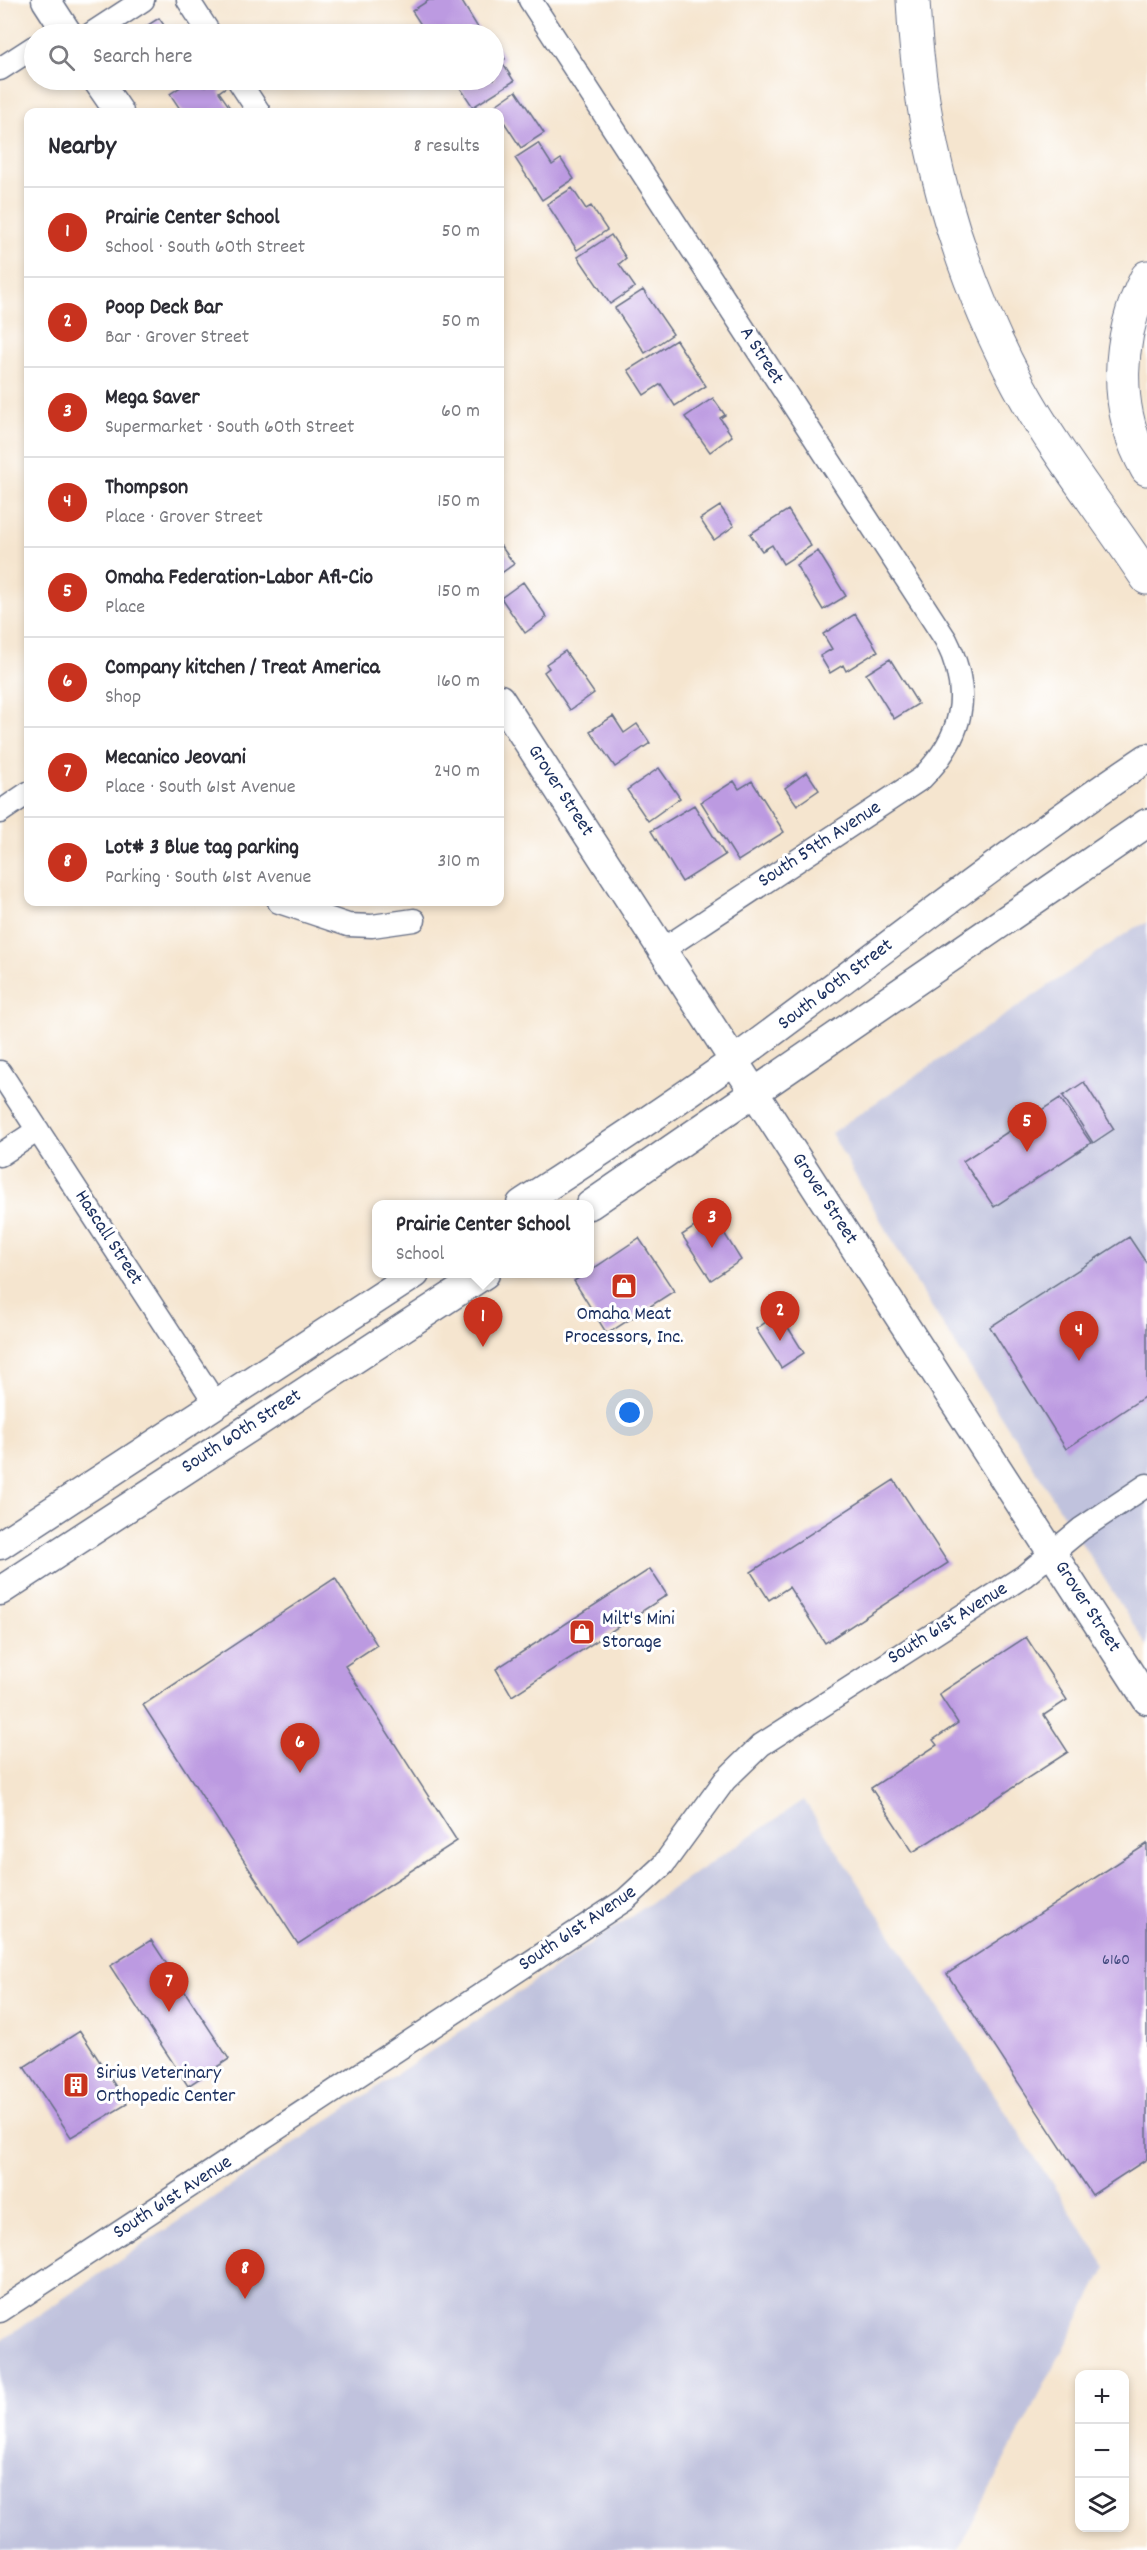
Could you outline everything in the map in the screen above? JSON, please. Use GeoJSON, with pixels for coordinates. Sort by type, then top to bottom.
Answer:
{"type":"FeatureCollection","features":[{"type":"Feature","properties":{"kind":"highway"},"geometry":{"type":"LineString","coordinates":[[913,0],[918,68],[933,157],[947,212],[978,298],[1003,353],[1036,414],[1147,578]]}},
{"type":"Feature","properties":{"kind":"highway"},"geometry":{"type":"LineString","coordinates":[[1147,277],[1137,296],[1128,325],[1123,357],[1122,390],[1127,423],[1138,454],[1147,469]]}},
{"type":"Feature","properties":{"kind":"main road"},"geometry":{"type":"LineString","coordinates":[[45,0],[62,24]]}},
{"type":"Feature","properties":{"kind":"main road"},"geometry":{"type":"LineString","coordinates":[[105,90],[116,108]]}},
{"type":"Feature","properties":{"kind":"main road","name":"Grover Street"},"geometry":{"type":"LineString","coordinates":[[504,705],[1147,1700]]}},
{"type":"Feature","properties":{"kind":"main road","name":"South 60th Street"},"geometry":{"type":"LineString","coordinates":[[527,1200],[635,1130],[735,1060],[1043,831],[1147,758]]}},
{"type":"Feature","properties":{"kind":"main road","name":"South 60th Street"},"geometry":{"type":"LineString","coordinates":[[594,1202],[1147,823]]}},
{"type":"Feature","properties":{"kind":"main road","name":"South 60th Street"},"geometry":{"type":"LineString","coordinates":[[0,1545],[410,1278]]}},
{"type":"Feature","properties":{"kind":"main road"},"geometry":{"type":"LineString","coordinates":[[280,1407],[276,1399],[276,1389],[282,1382],[375,1321],[413,1278]]}},
{"type":"Feature","properties":{"kind":"main road","name":"South 60th Street"},"geometry":{"type":"LineString","coordinates":[[0,1591],[479,1278]]}},
{"type":"Feature","properties":{"kind":"street"},"geometry":{"type":"LineString","coordinates":[[89,24],[143,0]]}},
{"type":"Feature","properties":{"kind":"street"},"geometry":{"type":"LineString","coordinates":[[188,0],[204,24]]}},
{"type":"Feature","properties":{"kind":"street","name":"A Street"},"geometry":{"type":"LineString","coordinates":[[530,0],[946,640],[960,676],[962,698],[958,722]]}},
{"type":"Feature","properties":{"kind":"street"},"geometry":{"type":"LineString","coordinates":[[0,69],[24,53]]}},
{"type":"Feature","properties":{"kind":"street"},"geometry":{"type":"LineString","coordinates":[[245,90],[256,108]]}},
{"type":"Feature","properties":{"kind":"street","name":"South 59th Avenue"},"geometry":{"type":"LineString","coordinates":[[662,950],[922,778],[948,747],[958,722]]}},
{"type":"Feature","properties":{"kind":"street"},"geometry":{"type":"LineString","coordinates":[[0,812],[24,796]]}},
{"type":"Feature","properties":{"kind":"street"},"geometry":{"type":"LineString","coordinates":[[290,906],[348,926],[372,926],[414,920]]}},
{"type":"Feature","properties":{"kind":"street","name":"Hascall Street"},"geometry":{"type":"LineString","coordinates":[[0,1072],[216,1404]]}},
{"type":"Feature","properties":{"kind":"street"},"geometry":{"type":"LineString","coordinates":[[0,1155],[38,1130]]}},
{"type":"Feature","properties":{"kind":"street","name":"South 61st Avenue"},"geometry":{"type":"LineString","coordinates":[[0,2312],[625,1900],[663,1865],[725,1780],[761,1744],[1024,1576],[1081,1529],[1147,1485]]}},
{"type":"Feature","properties":{"kind":"shaded area"},"geometry":{"type":"Polygon","coordinates":[[[1147,923],[1147,1646],[917,1284],[831,1133],[1134,928],[1147,923]]]}},
{"type":"Feature","properties":{"kind":"shaded area"},"geometry":{"type":"Polygon","coordinates":[[[804,1800],[1106,2267],[958,2550],[0,2550],[0,2341],[804,1800]]]}},
{"type":"Feature","properties":{"kind":"building"},"geometry":{"type":"Polygon","coordinates":[[[429,0],[461,0],[476,24],[420,24],[412,11],[429,0]]]}},
{"type":"Feature","properties":{"kind":"building"},"geometry":{"type":"Polygon","coordinates":[[[159,18],[163,24],[150,24],[159,18]]]}},
{"type":"Feature","properties":{"kind":"building"},"geometry":{"type":"Polygon","coordinates":[[[504,66],[514,81],[504,87],[504,66]]]}},
{"type":"Feature","properties":{"kind":"building"},"geometry":{"type":"Polygon","coordinates":[[[176,90],[222,90],[219,92],[230,108],[179,108],[170,94],[176,90]]]}},
{"type":"Feature","properties":{"kind":"building"},"geometry":{"type":"Polygon","coordinates":[[[462,90],[500,90],[473,107],[462,90]]]}},
{"type":"Feature","properties":{"kind":"building"},"geometry":{"type":"Polygon","coordinates":[[[516,91],[544,133],[521,148],[504,122],[504,108],[493,107],[516,91]]]}},
{"type":"Feature","properties":{"kind":"building"},"geometry":{"type":"Polygon","coordinates":[[[538,143],[552,165],[561,159],[574,179],[542,200],[515,158],[538,143]]]}},
{"type":"Feature","properties":{"kind":"building"},"geometry":{"type":"Polygon","coordinates":[[[572,188],[586,209],[591,206],[607,230],[577,250],[547,204],[572,188]]]}},
{"type":"Feature","properties":{"kind":"building"},"geometry":{"type":"Polygon","coordinates":[[[611,235],[626,258],[619,264],[635,287],[610,304],[578,257],[611,235]]]}},
{"type":"Feature","properties":{"kind":"building"},"geometry":{"type":"Polygon","coordinates":[[[643,290],[673,334],[645,353],[615,308],[643,290]]]}},
{"type":"Feature","properties":{"kind":"building"},"geometry":{"type":"Polygon","coordinates":[[[676,340],[706,386],[675,406],[661,384],[644,395],[628,370],[676,340]]]}},
{"type":"Feature","properties":{"kind":"building"},"geometry":{"type":"Polygon","coordinates":[[[713,398],[725,415],[720,418],[732,436],[710,452],[685,417],[713,398]]]}},
{"type":"Feature","properties":{"kind":"building"},"geometry":{"type":"Polygon","coordinates":[[[720,506],[734,526],[714,540],[700,519],[720,506]]]}},
{"type":"Feature","properties":{"kind":"building"},"geometry":{"type":"Polygon","coordinates":[[[788,510],[811,546],[783,564],[772,545],[762,551],[750,534],[788,510]]]}},
{"type":"Feature","properties":{"kind":"building"},"geometry":{"type":"Polygon","coordinates":[[[504,550],[514,564],[504,571],[504,550]]]}},
{"type":"Feature","properties":{"kind":"building"},"geometry":{"type":"Polygon","coordinates":[[[818,551],[846,596],[823,610],[796,565],[818,551]]]}},
{"type":"Feature","properties":{"kind":"building"},"geometry":{"type":"Polygon","coordinates":[[[523,582],[547,617],[525,633],[504,602],[504,596],[523,582]]]}},
{"type":"Feature","properties":{"kind":"building"},"geometry":{"type":"Polygon","coordinates":[[[855,614],[878,651],[846,671],[843,665],[830,673],[820,656],[832,649],[823,634],[855,614]]]}},
{"type":"Feature","properties":{"kind":"building"},"geometry":{"type":"Polygon","coordinates":[[[565,651],[594,693],[570,710],[544,672],[549,668],[546,664],[565,651]]]}},
{"type":"Feature","properties":{"kind":"building"},"geometry":{"type":"Polygon","coordinates":[[[890,659],[918,704],[894,719],[866,674],[890,659]]]}},
{"type":"Feature","properties":{"kind":"building"},"geometry":{"type":"Polygon","coordinates":[[[613,716],[624,733],[637,724],[650,743],[615,767],[590,731],[613,716]]]}},
{"type":"Feature","properties":{"kind":"building"},"geometry":{"type":"Polygon","coordinates":[[[659,768],[680,798],[648,821],[627,790],[659,768]]]}},
{"type":"Feature","properties":{"kind":"building"},"geometry":{"type":"Polygon","coordinates":[[[807,772],[819,790],[797,805],[785,788],[807,772]]]}},
{"type":"Feature","properties":{"kind":"building"},"geometry":{"type":"Polygon","coordinates":[[[734,781],[739,789],[752,781],[784,832],[738,861],[701,802],[734,781]]]}},
{"type":"Feature","properties":{"kind":"building"},"geometry":{"type":"Polygon","coordinates":[[[694,805],[725,855],[682,882],[651,831],[694,805]]]}},
{"type":"Feature","properties":{"kind":"building"},"geometry":{"type":"Polygon","coordinates":[[[1084,1082],[1114,1129],[1093,1143],[1063,1096],[1084,1082]]]}},
{"type":"Feature","properties":{"kind":"building"},"geometry":{"type":"Polygon","coordinates":[[[1060,1098],[1091,1143],[994,1207],[963,1161],[1060,1098]]]}},
{"type":"Feature","properties":{"kind":"building"},"geometry":{"type":"Polygon","coordinates":[[[713,1215],[741,1260],[711,1280],[682,1235],[713,1215]]]}},
{"type":"Feature","properties":{"kind":"building"},"geometry":{"type":"Polygon","coordinates":[[[1129,1237],[1147,1264],[1147,1395],[1066,1449],[990,1327],[1129,1237]]]}},
{"type":"Feature","properties":{"kind":"building","name":"Omaha Meat Processors, Inc."},"geometry":{"type":"Polygon","coordinates":[[[639,1238],[674,1291],[607,1334],[574,1281],[579,1278],[594,1278],[594,1268],[639,1238]]]}},
{"type":"Feature","properties":{"kind":"building"},"geometry":{"type":"Polygon","coordinates":[[[779,1313],[804,1353],[781,1368],[756,1329],[779,1313]]]}},
{"type":"Feature","properties":{"kind":"building"},"geometry":{"type":"Polygon","coordinates":[[[894,1480],[948,1563],[825,1643],[789,1587],[769,1600],[751,1572],[894,1480]]]}},
{"type":"Feature","properties":{"kind":"building","name":"Milt's Mini Storage"},"geometry":{"type":"Polygon","coordinates":[[[650,1569],[667,1595],[512,1696],[496,1669],[650,1569]]]}},
{"type":"Feature","properties":{"kind":"building"},"geometry":{"type":"Polygon","coordinates":[[[335,1578],[377,1645],[345,1666],[457,1841],[298,1944],[143,1705],[335,1578]]]}},
{"type":"Feature","properties":{"kind":"building"},"geometry":{"type":"Polygon","coordinates":[[[1026,1637],[1067,1700],[1044,1715],[1068,1752],[913,1852],[871,1788],[937,1745],[933,1740],[958,1723],[939,1694],[1026,1637]]]}},
{"type":"Feature","properties":{"kind":"building"},"geometry":{"type":"Polygon","coordinates":[[[1147,1844],[1147,2159],[1092,2195],[947,1974],[1147,1844]]]}},
{"type":"Feature","properties":{"kind":"building"},"geometry":{"type":"Polygon","coordinates":[[[151,1940],[229,2059],[188,2086],[110,1966],[151,1940]]]}},
{"type":"Feature","properties":{"kind":"building","name":"Sirius Veterinary Orthopedic Center"},"geometry":{"type":"Polygon","coordinates":[[[80,2031],[127,2104],[71,2137],[24,2067],[80,2031]]]}},
{"type":"Feature","properties":{"kind":"place","name":"Omaha Federation-Labor Afl-Cio"},"geometry":{"type":"Point","coordinates":[1027,1152]}},
{"type":"Feature","properties":{"kind":"place","name":"Mega Saver"},"geometry":{"type":"Point","coordinates":[712,1248]}},
{"type":"Feature","properties":{"kind":"place","name":"Omaha Meat Processors, Inc."},"geometry":{"type":"Point","coordinates":[624,1286]}},
{"type":"Feature","properties":{"kind":"place","name":"Poop Deck Bar"},"geometry":{"type":"Point","coordinates":[780,1341]}},
{"type":"Feature","properties":{"kind":"place","name":"Prairie Center School"},"geometry":{"type":"Point","coordinates":[483,1347]}},
{"type":"Feature","properties":{"kind":"place","name":"Thompson"},"geometry":{"type":"Point","coordinates":[1079,1361]}},
{"type":"Feature","properties":{"kind":"place","name":"Milt's Mini Storage"},"geometry":{"type":"Point","coordinates":[582,1632]}},
{"type":"Feature","properties":{"kind":"place","name":"Company kitchen / Treat America"},"geometry":{"type":"Point","coordinates":[300,1773]}},
{"type":"Feature","properties":{"kind":"place","name":"Mecanico Jeovani"},"geometry":{"type":"Point","coordinates":[169,2012]}},
{"type":"Feature","properties":{"kind":"place","name":"Sirius Veterinary Orthopedic Center"},"geometry":{"type":"Point","coordinates":[76,2085]}},
{"type":"Feature","properties":{"kind":"place","name":"Lot# 3 Blue tag parking"},"geometry":{"type":"Point","coordinates":[245,2299]}}]}
